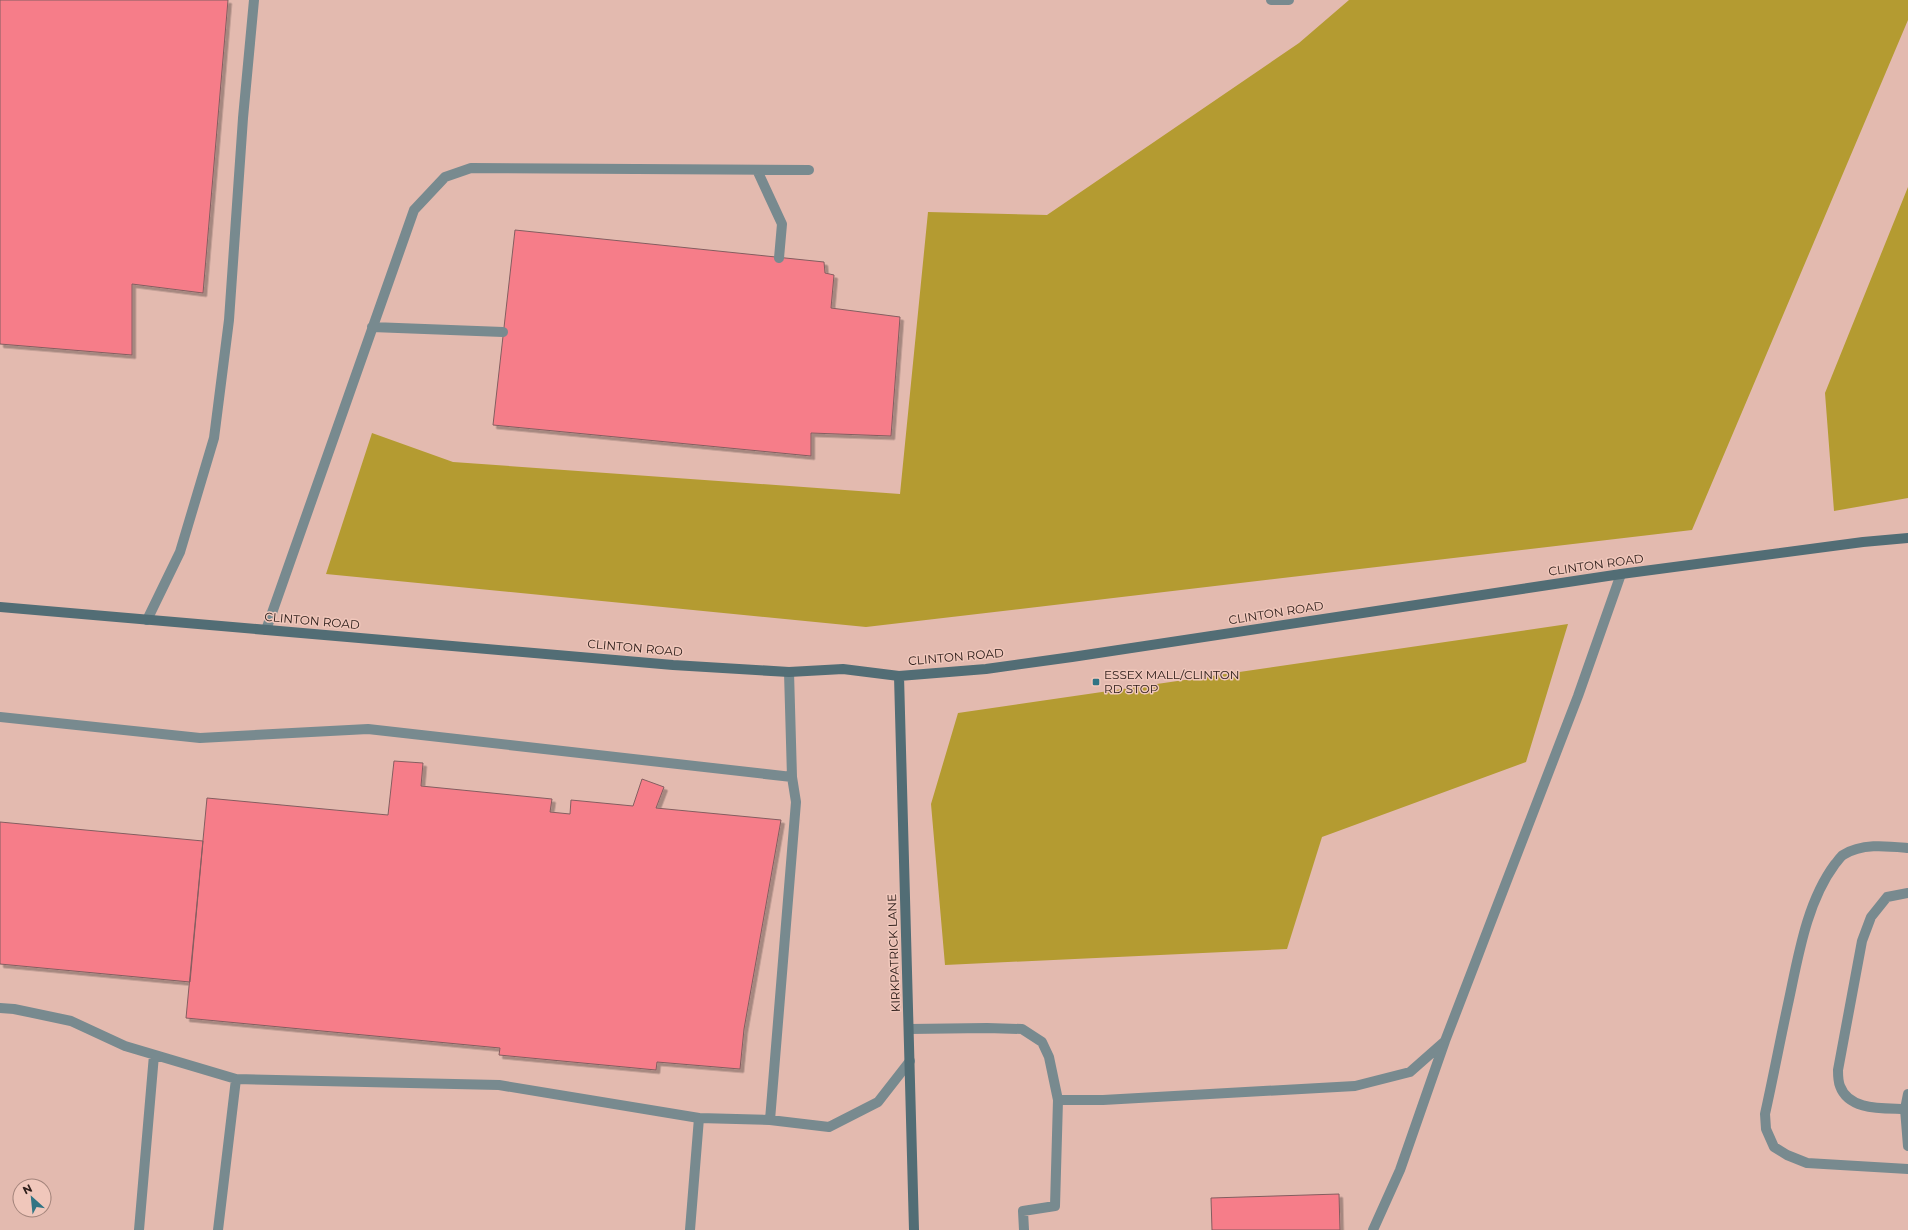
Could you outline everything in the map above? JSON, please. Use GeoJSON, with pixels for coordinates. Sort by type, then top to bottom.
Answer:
{"type":"FeatureCollection","features":[{"type":"Feature","properties":{"kind":"street","name":"CLINTON ROAD"},"geometry":{"type":"LineString","coordinates":[[0,607],[673,665],[789,672],[843,669],[899,676],[986,668],[1072,657],[1621,574],[1863,542],[1908,538]]}},
{"type":"Feature","properties":{"kind":"street","name":"KIRKPATRICK LANE"},"geometry":{"type":"LineString","coordinates":[[899,676],[914,1230]]}},
{"type":"Feature","properties":{"kind":"lane"},"geometry":{"type":"LineString","coordinates":[[146,620],[180,552],[214,438],[229,320],[243,118],[254,0]]}},
{"type":"Feature","properties":{"kind":"lane"},"geometry":{"type":"LineString","coordinates":[[1271,0],[1289,0]]}},
{"type":"Feature","properties":{"kind":"lane"},"geometry":{"type":"LineString","coordinates":[[266,630],[414,210],[445,177],[470,168],[809,170]]}},
{"type":"Feature","properties":{"kind":"lane"},"geometry":{"type":"LineString","coordinates":[[757,170],[782,224],[779,258]]}},
{"type":"Feature","properties":{"kind":"lane"},"geometry":{"type":"LineString","coordinates":[[372,327],[503,332]]}},
{"type":"Feature","properties":{"kind":"lane"},"geometry":{"type":"LineString","coordinates":[[1373,1230],[1400,1170],[1445,1041],[1578,696],[1621,574]]}},
{"type":"Feature","properties":{"kind":"lane"},"geometry":{"type":"LineString","coordinates":[[770,1120],[796,802],[792,777],[789,672]]}},
{"type":"Feature","properties":{"kind":"lane"},"geometry":{"type":"LineString","coordinates":[[0,717],[200,738],[368,728],[792,777]]}},
{"type":"Feature","properties":{"kind":"lane"},"geometry":{"type":"LineString","coordinates":[[1908,848],[1887,846],[1866,847],[1842,855],[1829,873],[1819,892],[1809,919],[1797,963],[1765,1114],[1766,1129],[1774,1147],[1787,1155],[1807,1163],[1908,1169]]}},
{"type":"Feature","properties":{"kind":"lane"},"geometry":{"type":"LineString","coordinates":[[1905,1109],[1865,1107],[1851,1100],[1840,1086],[1838,1070],[1862,941],[1871,917],[1887,897],[1908,893]]}},
{"type":"Feature","properties":{"kind":"lane"},"geometry":{"type":"LineString","coordinates":[[0,1008],[14,1009],[72,1021],[125,1046],[236,1079],[499,1085],[699,1118],[770,1120],[829,1127],[878,1102],[910,1061]]}},
{"type":"Feature","properties":{"kind":"lane"},"geometry":{"type":"LineString","coordinates":[[909,1029],[1022,1029],[1042,1042],[1049,1057],[1058,1100],[1055,1206],[1022,1211],[1024,1230]]}},
{"type":"Feature","properties":{"kind":"lane"},"geometry":{"type":"LineString","coordinates":[[1058,1100],[1103,1100],[1355,1086],[1410,1072],[1445,1041]]}},
{"type":"Feature","properties":{"kind":"lane"},"geometry":{"type":"LineString","coordinates":[[139,1230],[154,1055]]}},
{"type":"Feature","properties":{"kind":"lane"},"geometry":{"type":"LineString","coordinates":[[218,1230],[236,1079]]}},
{"type":"Feature","properties":{"kind":"lane"},"geometry":{"type":"LineString","coordinates":[[1908,1094],[1905,1109],[1908,1146]]}},
{"type":"Feature","properties":{"kind":"lane"},"geometry":{"type":"LineString","coordinates":[[690,1230],[699,1118]]}},
{"type":"Feature","properties":{"kind":"shaded area"},"geometry":{"type":"Polygon","coordinates":[[[1349,0],[1908,0],[1908,20],[1692,530],[866,627],[326,574],[372,433],[453,462],[900,494],[928,212],[1047,215],[1299,43],[1349,0]]]}},
{"type":"Feature","properties":{"kind":"shaded area"},"geometry":{"type":"Polygon","coordinates":[[[1908,187],[1908,498],[1834,511],[1825,393],[1908,187]]]}},
{"type":"Feature","properties":{"kind":"shaded area"},"geometry":{"type":"Polygon","coordinates":[[[1568,624],[1526,762],[1322,837],[1287,949],[945,965],[931,804],[958,713],[1568,624]]]}},
{"type":"Feature","properties":{"kind":"building"},"geometry":{"type":"Polygon","coordinates":[[[0,0],[228,0],[203,293],[132,284],[132,355],[0,344],[0,0]]]}},
{"type":"Feature","properties":{"kind":"building"},"geometry":{"type":"Polygon","coordinates":[[[515,230],[824,262],[825,273],[834,275],[831,308],[900,317],[891,436],[811,433],[811,456],[493,425],[515,230]]]}},
{"type":"Feature","properties":{"kind":"building"},"geometry":{"type":"Polygon","coordinates":[[[394,761],[423,763],[421,786],[552,799],[550,812],[570,814],[571,800],[633,806],[642,779],[664,787],[656,808],[781,820],[744,1029],[740,1069],[657,1062],[656,1070],[499,1055],[500,1048],[186,1018],[207,798],[388,815],[394,761]]]}},
{"type":"Feature","properties":{"kind":"building"},"geometry":{"type":"Polygon","coordinates":[[[0,822],[203,841],[190,982],[0,964],[0,822]]]}},
{"type":"Feature","properties":{"kind":"building"},"geometry":{"type":"Polygon","coordinates":[[[1339,1194],[1340,1230],[1212,1230],[1211,1198],[1339,1194]]]}},
{"type":"Feature","properties":{"kind":"place","name":"ESSEX MALL/CLINTON RD STOP"},"geometry":{"type":"Point","coordinates":[1096,682]}}]}
